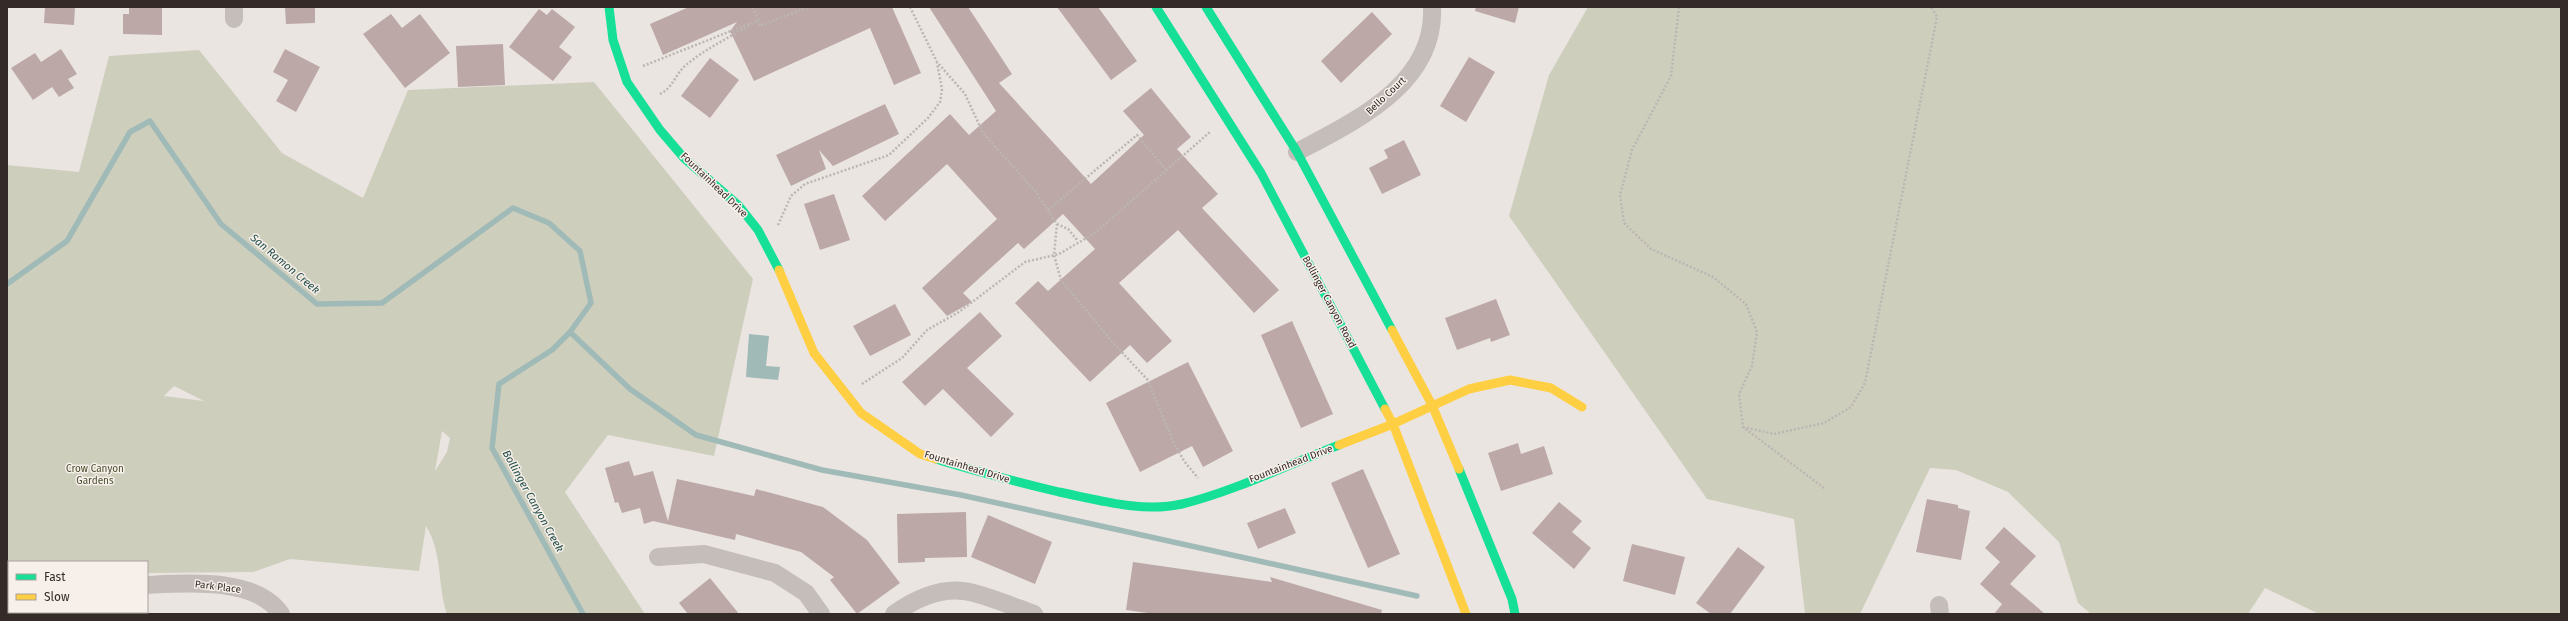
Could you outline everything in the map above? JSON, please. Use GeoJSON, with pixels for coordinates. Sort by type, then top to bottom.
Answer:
{"type":"FeatureCollection","features":[{"type":"Feature","properties":{"kind":"main road","name":"Fountainhead Drive"},"geometry":{"type":"LineString","coordinates":[[609,7],[613,40],[624,74],[660,130],[684,158],[739,206],[758,230],[770,250],[814,353],[861,413],[891,436],[920,454],[987,475],[1098,500],[1152,508],[1182,504],[1214,494],[1393,424],[1470,389],[1510,380],[1552,388],[1582,407]]}},
{"type":"Feature","properties":{"kind":"main road","name":"Bollinger Canyon Road"},"geometry":{"type":"LineString","coordinates":[[1156,7],[1260,173],[1393,424],[1466,614]]}},
{"type":"Feature","properties":{"kind":"main road"},"geometry":{"type":"LineString","coordinates":[[1206,7],[1298,152],[1432,405],[1512,599],[1515,614]]}},
{"type":"Feature","properties":{"kind":"street","name":"Bello Court"},"geometry":{"type":"LineString","coordinates":[[1298,152],[1365,116],[1405,81],[1427,50],[1432,7]]}},
{"type":"Feature","properties":{"kind":"street"},"geometry":{"type":"LineString","coordinates":[[658,557],[704,554],[775,573],[806,593],[822,614]]}},
{"type":"Feature","properties":{"kind":"street","name":"Park Place"},"geometry":{"type":"LineString","coordinates":[[148,585],[193,583],[244,589],[274,604],[281,614]]}},
{"type":"Feature","properties":{"kind":"street"},"geometry":{"type":"LineString","coordinates":[[894,614],[907,605],[935,594],[963,591],[1034,614]]}},
{"type":"Feature","properties":{"kind":"path"},"geometry":{"type":"LineString","coordinates":[[753,7],[760,26],[808,7]]}},
{"type":"Feature","properties":{"kind":"path"},"geometry":{"type":"LineString","coordinates":[[910,7],[937,62],[965,94],[983,133],[1015,168],[1057,224],[1068,230],[1078,241]]}},
{"type":"Feature","properties":{"kind":"path"},"geometry":{"type":"LineString","coordinates":[[1679,7],[1671,76],[1632,150],[1620,195],[1624,223],[1651,249],[1713,277],[1746,304],[1757,332],[1752,366],[1739,394],[1743,427],[1824,488]]}},
{"type":"Feature","properties":{"kind":"path"},"geometry":{"type":"LineString","coordinates":[[1743,427],[1774,434],[1824,423],[1852,407],[1865,383],[1938,17],[1931,7]]}},
{"type":"Feature","properties":{"kind":"path"},"geometry":{"type":"LineString","coordinates":[[624,74],[758,20]]}},
{"type":"Feature","properties":{"kind":"path"},"geometry":{"type":"LineString","coordinates":[[641,102],[668,89],[680,71],[696,57],[758,20]]}},
{"type":"Feature","properties":{"kind":"path"},"geometry":{"type":"LineString","coordinates":[[770,250],[787,206],[798,188],[804,184],[889,156],[928,118],[940,102],[942,89],[937,62]]}},
{"type":"Feature","properties":{"kind":"path"},"geometry":{"type":"LineString","coordinates":[[844,393],[902,358],[927,330],[959,312],[1025,262],[1065,251],[1078,241],[1095,233],[1226,118]]}},
{"type":"Feature","properties":{"kind":"path"},"geometry":{"type":"LineString","coordinates":[[1048,210],[1137,135],[1166,170]]}},
{"type":"Feature","properties":{"kind":"path"},"geometry":{"type":"LineString","coordinates":[[1057,224],[1054,255],[1066,287],[1115,345],[1147,379],[1184,461],[1214,494]]}},
{"type":"Feature","properties":{"kind":"green space"},"geometry":{"type":"Polygon","coordinates":[[[1588,7],[2561,7],[2561,614],[2319,614],[2265,588],[2248,614],[2091,614],[2078,603],[2059,542],[2008,492],[1956,470],[1930,468],[1860,614],[1805,614],[1794,519],[1707,499],[1509,216],[1549,75],[1588,7]]]}},
{"type":"Feature","properties":{"kind":"green space","name":"Crow Canyon Gardens"},"geometry":{"type":"Polygon","coordinates":[[[199,50],[282,153],[363,198],[408,90],[594,82],[753,279],[714,456],[608,435],[565,492],[645,614],[447,614],[435,547],[426,526],[419,571],[290,559],[253,572],[148,573],[148,561],[8,561],[7,566],[7,165],[79,172],[109,56],[199,50]],[[174,386],[164,396],[204,401],[174,386]],[[442,431],[435,471],[447,452],[450,438],[442,431]]]}},
{"type":"Feature","properties":{"kind":"water"},"geometry":{"type":"Polygon","coordinates":[[[749,334],[769,336],[766,366],[780,367],[778,380],[746,377],[749,334]]]}},
{"type":"Feature","properties":{"kind":"building"},"geometry":{"type":"Polygon","coordinates":[[[45,7],[75,7],[74,25],[44,23],[45,7]]]}},
{"type":"Feature","properties":{"kind":"building"},"geometry":{"type":"Polygon","coordinates":[[[129,7],[162,7],[162,35],[123,34],[123,14],[129,14],[129,7]]]}},
{"type":"Feature","properties":{"kind":"building"},"geometry":{"type":"Polygon","coordinates":[[[285,7],[315,7],[315,23],[286,24],[285,7]]]}},
{"type":"Feature","properties":{"kind":"building"},"geometry":{"type":"Polygon","coordinates":[[[689,7],[892,7],[921,73],[894,85],[870,28],[754,81],[730,31],[737,22],[663,55],[650,24],[689,7]]]}},
{"type":"Feature","properties":{"kind":"building"},"geometry":{"type":"Polygon","coordinates":[[[929,7],[968,7],[1012,74],[999,83],[1091,184],[1144,135],[1123,111],[1151,88],[1191,137],[1177,149],[1218,194],[1202,208],[1279,290],[1254,313],[1178,230],[1119,283],[1172,341],[1147,363],[1130,345],[1090,382],[1015,303],[1038,281],[1048,291],[1095,249],[1063,214],[1024,249],[1018,243],[963,293],[972,302],[947,316],[922,288],[997,219],[947,164],[885,221],[862,196],[950,114],[969,135],[996,111],[929,7]]]}},
{"type":"Feature","properties":{"kind":"building"},"geometry":{"type":"Polygon","coordinates":[[[1057,7],[1098,7],[1137,61],[1111,80],[1057,7]]]}},
{"type":"Feature","properties":{"kind":"building"},"geometry":{"type":"Polygon","coordinates":[[[1476,7],[1519,7],[1515,23],[1475,11],[1476,7]]]}},
{"type":"Feature","properties":{"kind":"building"},"geometry":{"type":"Polygon","coordinates":[[[539,9],[547,15],[552,9],[575,27],[559,47],[572,57],[553,81],[509,47],[539,9]]]}},
{"type":"Feature","properties":{"kind":"building"},"geometry":{"type":"Polygon","coordinates":[[[1372,12],[1392,34],[1341,83],[1321,61],[1372,12]]]}},
{"type":"Feature","properties":{"kind":"building"},"geometry":{"type":"Polygon","coordinates":[[[391,14],[402,28],[420,14],[450,53],[405,88],[363,34],[391,14]]]}},
{"type":"Feature","properties":{"kind":"building"},"geometry":{"type":"Polygon","coordinates":[[[503,44],[505,85],[458,87],[456,46],[503,44]]]}},
{"type":"Feature","properties":{"kind":"building"},"geometry":{"type":"Polygon","coordinates":[[[61,49],[77,74],[68,79],[74,88],[59,97],[52,87],[33,100],[11,68],[35,53],[41,62],[61,49]]]}},
{"type":"Feature","properties":{"kind":"building"},"geometry":{"type":"Polygon","coordinates":[[[285,49],[320,67],[296,112],[276,101],[288,80],[273,72],[285,49]]]}},
{"type":"Feature","properties":{"kind":"building"},"geometry":{"type":"Polygon","coordinates":[[[1469,57],[1495,72],[1466,122],[1440,106],[1469,57]]]}},
{"type":"Feature","properties":{"kind":"building"},"geometry":{"type":"Polygon","coordinates":[[[710,58],[739,80],[710,118],[681,96],[710,58]]]}},
{"type":"Feature","properties":{"kind":"building"},"geometry":{"type":"Polygon","coordinates":[[[885,104],[899,134],[833,166],[819,150],[826,169],[791,186],[776,155],[885,104]]]}},
{"type":"Feature","properties":{"kind":"building"},"geometry":{"type":"Polygon","coordinates":[[[1404,140],[1421,175],[1382,194],[1369,168],[1388,158],[1384,150],[1404,140]]]}},
{"type":"Feature","properties":{"kind":"building"},"geometry":{"type":"Polygon","coordinates":[[[834,194],[850,240],[820,250],[804,204],[834,194]]]}},
{"type":"Feature","properties":{"kind":"building"},"geometry":{"type":"Polygon","coordinates":[[[1496,299],[1510,335],[1491,342],[1490,338],[1457,350],[1445,318],[1496,299]]]}},
{"type":"Feature","properties":{"kind":"building"},"geometry":{"type":"Polygon","coordinates":[[[895,304],[911,335],[870,356],[853,326],[895,304]]]}},
{"type":"Feature","properties":{"kind":"building"},"geometry":{"type":"Polygon","coordinates":[[[980,312],[1002,336],[967,368],[1014,414],[991,437],[943,389],[925,406],[902,382],[980,312]]]}},
{"type":"Feature","properties":{"kind":"building"},"geometry":{"type":"Polygon","coordinates":[[[1292,321],[1333,414],[1301,428],[1261,335],[1292,321]]]}},
{"type":"Feature","properties":{"kind":"building"},"geometry":{"type":"Polygon","coordinates":[[[1188,362],[1233,451],[1203,467],[1192,446],[1140,472],[1106,403],[1188,362]]]}},
{"type":"Feature","properties":{"kind":"building"},"geometry":{"type":"Polygon","coordinates":[[[1518,443],[1521,454],[1544,446],[1553,474],[1501,491],[1488,453],[1518,443]]]}},
{"type":"Feature","properties":{"kind":"building"},"geometry":{"type":"Polygon","coordinates":[[[629,461],[634,476],[653,471],[668,521],[677,479],[754,496],[756,489],[823,507],[867,540],[900,583],[857,614],[830,580],[834,577],[801,552],[736,534],[735,540],[653,521],[644,524],[640,508],[622,513],[618,502],[615,503],[605,468],[629,461]]]}},
{"type":"Feature","properties":{"kind":"building"},"geometry":{"type":"Polygon","coordinates":[[[1363,469],[1400,554],[1368,568],[1331,483],[1363,469]]]}},
{"type":"Feature","properties":{"kind":"building"},"geometry":{"type":"Polygon","coordinates":[[[1927,499],[1958,505],[1958,508],[1970,511],[1961,560],[1916,552],[1927,499]]]}},
{"type":"Feature","properties":{"kind":"building"},"geometry":{"type":"Polygon","coordinates":[[[1559,502],[1582,521],[1572,532],[1591,548],[1574,569],[1532,533],[1559,502]]]}},
{"type":"Feature","properties":{"kind":"building"},"geometry":{"type":"Polygon","coordinates":[[[1285,508],[1296,533],[1258,549],[1247,523],[1285,508]]]}},
{"type":"Feature","properties":{"kind":"building"},"geometry":{"type":"Polygon","coordinates":[[[966,512],[967,557],[925,558],[925,562],[898,563],[897,514],[966,512]]]}},
{"type":"Feature","properties":{"kind":"building"},"geometry":{"type":"Polygon","coordinates":[[[988,515],[1052,542],[1035,584],[971,557],[988,515]]]}},
{"type":"Feature","properties":{"kind":"building"},"geometry":{"type":"Polygon","coordinates":[[[2004,527],[2036,556],[2010,584],[2045,614],[1994,614],[2002,604],[1980,584],[2000,562],[1985,548],[2004,527]]]}},
{"type":"Feature","properties":{"kind":"building"},"geometry":{"type":"Polygon","coordinates":[[[1632,544],[1685,557],[1675,595],[1623,581],[1632,544]]]}},
{"type":"Feature","properties":{"kind":"building"},"geometry":{"type":"Polygon","coordinates":[[[1738,547],[1765,567],[1730,614],[1711,614],[1696,603],[1738,547]]]}},
{"type":"Feature","properties":{"kind":"building"},"geometry":{"type":"Polygon","coordinates":[[[1133,562],[1272,582],[1270,577],[1382,610],[1381,614],[1155,614],[1126,610],[1133,562]]]}},
{"type":"Feature","properties":{"kind":"building"},"geometry":{"type":"Polygon","coordinates":[[[710,578],[739,614],[688,614],[679,603],[710,578]]]}},
{"type":"Feature","properties":{"kind":"waterway","name":"San Ramon Creek"},"geometry":{"type":"LineString","coordinates":[[7,284],[67,241],[130,132],[150,121],[221,224],[317,304],[382,303],[513,208],[549,223],[580,251],[591,303],[570,332],[552,350],[499,384],[492,448],[583,614]]}},
{"type":"Feature","properties":{"kind":"waterway"},"geometry":{"type":"LineString","coordinates":[[570,332],[630,389],[696,435],[822,470],[961,495],[1417,596]]}},
{"type":"Feature","properties":{"kind":"traffic: fast"},"geometry":{"type":"LineString","coordinates":[[609,7],[613,40],[627,82],[660,130],[684,158],[739,206],[758,230],[779,270]]}},
{"type":"Feature","properties":{"kind":"traffic: fast"},"geometry":{"type":"LineString","coordinates":[[1156,7],[1261,173],[1385,409]]}},
{"type":"Feature","properties":{"kind":"traffic: fast"},"geometry":{"type":"LineString","coordinates":[[1206,7],[1297,152],[1392,330]]}},
{"type":"Feature","properties":{"kind":"traffic: fast"},"geometry":{"type":"LineString","coordinates":[[936,459],[982,473],[1059,492],[1105,502],[1152,507],[1182,504],[1201,499],[1261,477],[1339,445]]}},
{"type":"Feature","properties":{"kind":"traffic: fast"},"geometry":{"type":"LineString","coordinates":[[1459,469],[1512,599],[1515,614]]}},
{"type":"Feature","properties":{"kind":"traffic: slow"},"geometry":{"type":"LineString","coordinates":[[779,270],[814,353],[861,413],[920,454],[936,459]]}},
{"type":"Feature","properties":{"kind":"traffic: slow"},"geometry":{"type":"LineString","coordinates":[[1392,330],[1432,405],[1459,469]]}},
{"type":"Feature","properties":{"kind":"traffic: slow"},"geometry":{"type":"LineString","coordinates":[[1339,445],[1393,424],[1469,389],[1510,380],[1551,388],[1582,407]]}},
{"type":"Feature","properties":{"kind":"traffic: slow"},"geometry":{"type":"LineString","coordinates":[[1385,409],[1393,424],[1466,614]]}},
{"type":"Feature","properties":{"kind":"water label","name":"Bollinger Canyon Creek"},"geometry":{"type":"Point","coordinates":[533,501]}}]}
